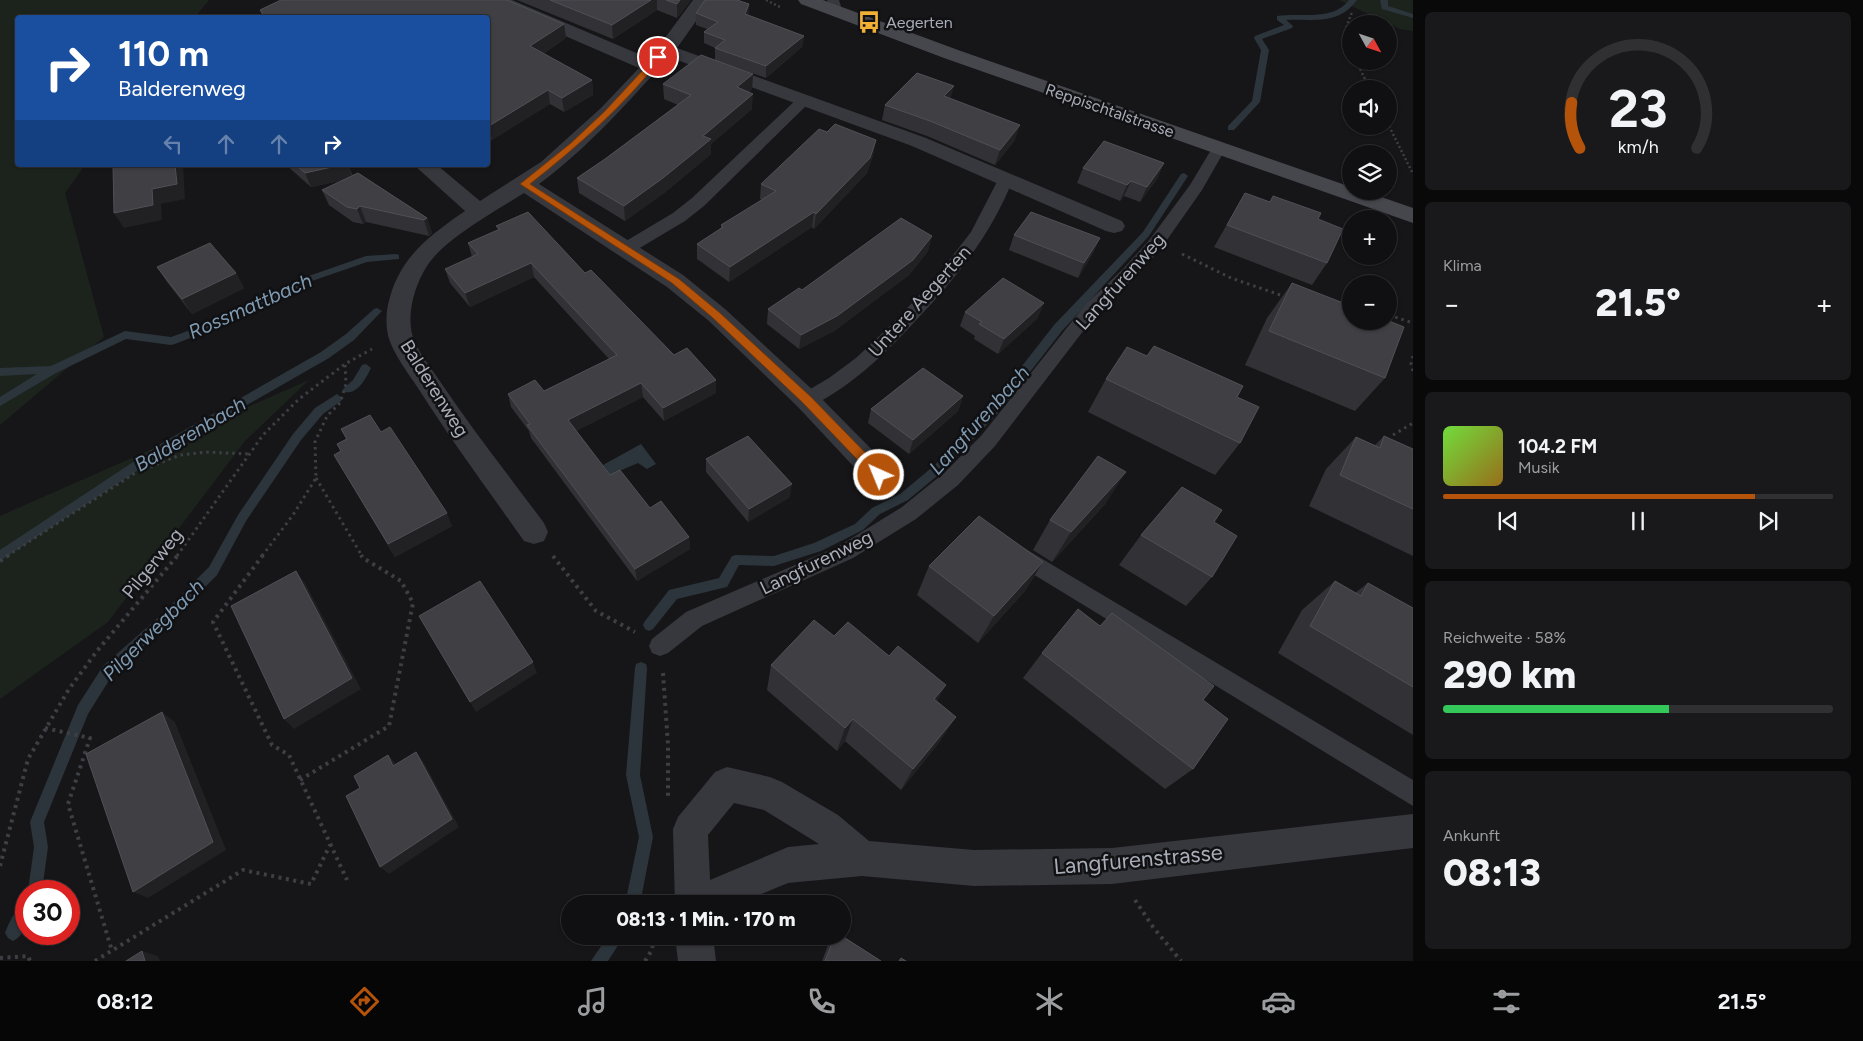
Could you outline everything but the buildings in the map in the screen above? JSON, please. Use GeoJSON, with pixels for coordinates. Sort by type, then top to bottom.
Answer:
{"type":"FeatureCollection","features":[{"type":"Feature","properties":{"kind":"main road","name":"Reppischtalstrasse"},"geometry":{"type":"LineString","coordinates":[[807,0],[834,5],[951,54],[1413,216]]}},
{"type":"Feature","properties":{"kind":"street"},"geometry":{"type":"LineString","coordinates":[[497,0],[634,60],[650,65]]}},
{"type":"Feature","properties":{"kind":"street","name":"Balderenweg"},"geometry":{"type":"LineString","coordinates":[[534,532],[451,418],[411,357],[400,334],[399,306],[406,285],[418,261],[436,242],[479,210],[524,184],[574,144],[608,112],[666,50],[702,0]]}},
{"type":"Feature","properties":{"kind":"street"},"geometry":{"type":"LineString","coordinates":[[666,50],[919,142],[1114,226]]}},
{"type":"Feature","properties":{"kind":"street"},"geometry":{"type":"LineString","coordinates":[[426,167],[479,210]]}},
{"type":"Feature","properties":{"kind":"street"},"geometry":{"type":"LineString","coordinates":[[524,184],[627,248],[675,281],[717,315],[807,400],[879,475]]}},
{"type":"Feature","properties":{"kind":"street"},"geometry":{"type":"LineString","coordinates":[[693,895],[690,829],[727,784],[770,794],[826,827],[862,858]]}},
{"type":"Feature","properties":{"kind":"street","name":"Langfurenstrasse"},"geometry":{"type":"LineString","coordinates":[[721,895],[724,891],[788,865],[862,858],[974,868],[1112,866],[1413,831]]}},
{"type":"Feature","properties":{"kind":"street"},"geometry":{"type":"LineString","coordinates":[[695,945],[697,961]]}},
{"type":"Feature","properties":{"kind":"lane"},"geometry":{"type":"LineString","coordinates":[[627,248],[679,217],[698,202],[804,100]]}},
{"type":"Feature","properties":{"kind":"lane","name":"Langfurenweg"},"geometry":{"type":"LineString","coordinates":[[660,646],[694,619],[846,552],[909,514],[951,480],[988,441],[1091,308],[1130,272],[1156,243],[1197,187],[1219,148]]}},
{"type":"Feature","properties":{"kind":"lane","name":"Untere Aegerten"},"geometry":{"type":"LineString","coordinates":[[807,400],[830,389],[876,352],[937,288],[973,243],[999,198],[1005,179]]}},
{"type":"Feature","properties":{"kind":"lane"},"geometry":{"type":"LineString","coordinates":[[1017,553],[1413,794]]}},
{"type":"Feature","properties":{"kind":"path"},"geometry":{"type":"LineString","coordinates":[[1394,135],[1413,174]]}},
{"type":"Feature","properties":{"kind":"path"},"geometry":{"type":"LineString","coordinates":[[1156,243],[1231,278],[1294,300]]}},
{"type":"Feature","properties":{"kind":"path"},"geometry":{"type":"LineString","coordinates":[[1397,317],[1413,322]]}},
{"type":"Feature","properties":{"kind":"path","name":"Pilgerweg"},"geometry":{"type":"LineString","coordinates":[[0,866],[28,759],[69,689],[186,545],[263,435],[299,399],[344,364],[400,334]]}},
{"type":"Feature","properties":{"kind":"path"},"geometry":{"type":"LineString","coordinates":[[1413,356],[1411,364],[1413,371]]}},
{"type":"Feature","properties":{"kind":"path"},"geometry":{"type":"LineString","coordinates":[[300,780],[389,726],[412,603],[401,581],[363,558],[316,478],[315,442],[327,416],[340,403],[346,384],[344,364]]}},
{"type":"Feature","properties":{"kind":"path"},"geometry":{"type":"LineString","coordinates":[[1393,435],[1413,423]]}},
{"type":"Feature","properties":{"kind":"path"},"geometry":{"type":"LineString","coordinates":[[0,561],[135,473],[180,455],[206,452],[248,454]]}},
{"type":"Feature","properties":{"kind":"path"},"geometry":{"type":"LineString","coordinates":[[316,478],[293,515],[213,622],[272,745],[289,755],[347,880]]}},
{"type":"Feature","properties":{"kind":"path"},"geometry":{"type":"LineString","coordinates":[[534,532],[596,612],[660,646],[665,686],[668,800]]}},
{"type":"Feature","properties":{"kind":"path"},"geometry":{"type":"LineString","coordinates":[[45,728],[90,738],[68,804],[112,951]]}},
{"type":"Feature","properties":{"kind":"path"},"geometry":{"type":"LineString","coordinates":[[95,961],[243,870],[311,884],[330,844]]}},
{"type":"Feature","properties":{"kind":"path"},"geometry":{"type":"LineString","coordinates":[[1112,866],[1153,926],[1181,961]]}},
{"type":"Feature","properties":{"kind":"path"},"geometry":{"type":"LineString","coordinates":[[645,961],[652,950],[653,945]]}},
{"type":"Feature","properties":{"kind":"path"},"geometry":{"type":"LineString","coordinates":[[0,958],[28,956],[30,961]]}},
{"type":"Feature","properties":{"kind":"shaded area"},"geometry":{"type":"Polygon","coordinates":[[[0,0],[209,0],[197,15],[15,15],[15,167],[84,167],[65,193],[104,337],[0,425],[0,0]]]}},
{"type":"Feature","properties":{"kind":"shaded area"},"geometry":{"type":"Polygon","coordinates":[[[1339,0],[1413,0],[1413,31],[1398,28],[1398,15],[1371,15],[1339,0]]]}},
{"type":"Feature","properties":{"kind":"shaded area"},"geometry":{"type":"Polygon","coordinates":[[[309,380],[245,441],[108,622],[0,699],[0,516],[309,380]]]}},
{"type":"Feature","properties":{"kind":"shaded area"},"geometry":{"type":"Polygon","coordinates":[[[641,444],[656,464],[647,469],[638,463],[610,475],[603,465],[641,444]]]}},
{"type":"Feature","properties":{"kind":"waterway","name":"Langfurenbach"},"geometry":{"type":"LineString","coordinates":[[1231,128],[1256,102],[1265,50],[1258,38],[1289,26],[1280,18],[1334,16],[1347,8],[1353,0]]}},
{"type":"Feature","properties":{"kind":"waterway"},"geometry":{"type":"LineString","coordinates":[[1384,0],[1385,7],[1413,16]]}},
{"type":"Feature","properties":{"kind":"waterway","name":"Langfurenbach"},"geometry":{"type":"LineString","coordinates":[[649,625],[673,594],[723,583],[736,560],[774,561],[817,547],[859,527],[876,511],[904,497],[939,468],[994,410],[1058,328],[1146,234],[1184,176]]}},
{"type":"Feature","properties":{"kind":"waterway","name":"Rossmattbach"},"geometry":{"type":"LineString","coordinates":[[0,402],[52,370],[125,335],[171,341],[235,317],[306,280],[366,259],[396,257]]}},
{"type":"Feature","properties":{"kind":"waterway","name":"Balderenbach"},"geometry":{"type":"LineString","coordinates":[[0,556],[166,446],[325,355],[350,337],[377,311]]}},
{"type":"Feature","properties":{"kind":"waterway","name":"Pilgerwegbach"},"geometry":{"type":"LineString","coordinates":[[348,389],[357,383],[366,368]]}},
{"type":"Feature","properties":{"kind":"waterway"},"geometry":{"type":"LineString","coordinates":[[0,372],[51,370]]}},
{"type":"Feature","properties":{"kind":"waterway","name":"Pilgerwegbach"},"geometry":{"type":"LineString","coordinates":[[36,880],[41,847],[37,822],[83,710],[108,670],[164,620],[213,571],[242,518],[297,437],[319,411],[337,398]]}},
{"type":"Feature","properties":{"kind":"waterway","name":"Langfurenbach"},"geometry":{"type":"LineString","coordinates":[[634,895],[646,837],[633,775],[641,668]]}},
{"type":"Feature","properties":{"kind":"waterway","name":"Pilgerwegbach"},"geometry":{"type":"LineString","coordinates":[[13,933],[15,929]]}},
{"type":"Feature","properties":{"kind":"waterway","name":"Langfurenbach"},"geometry":{"type":"LineString","coordinates":[[599,961],[611,945]]}},
{"type":"Feature","properties":{"kind":"place","name":"Aegerten"},"geometry":{"type":"Point","coordinates":[869,22]}},
{"type":"Feature","properties":{"kind":"route"},"geometry":{"type":"LineString","coordinates":[[658,57],[608,112],[548,167],[524,184],[627,248],[675,281],[717,315],[807,400],[879,475]]}}]}
